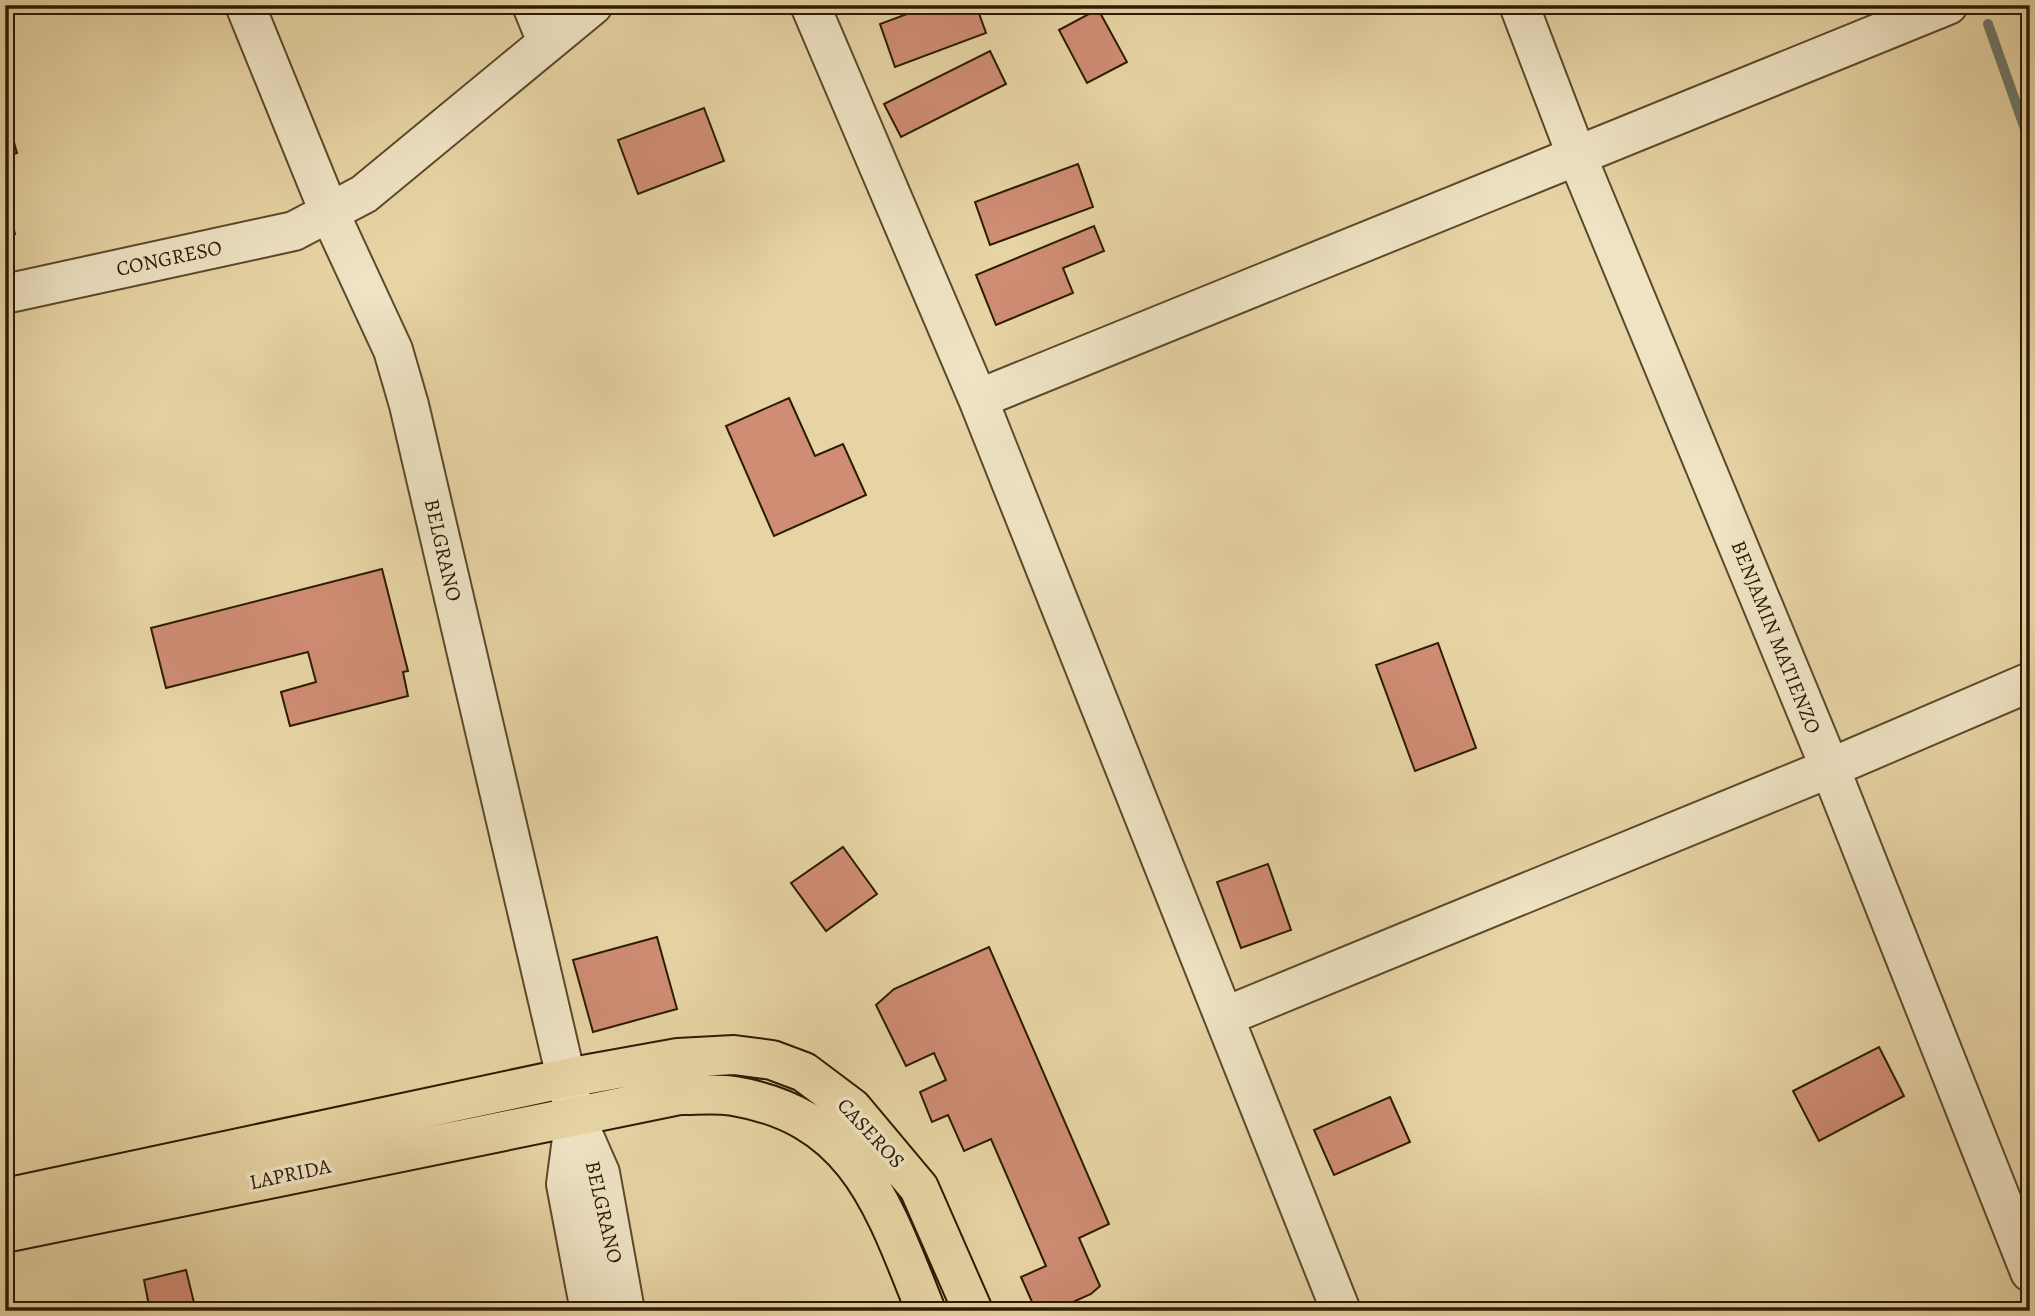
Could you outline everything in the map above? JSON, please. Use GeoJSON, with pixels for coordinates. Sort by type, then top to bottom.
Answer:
{"type":"FeatureCollection","features":[{"type":"Feature","properties":{"kind":"main road","name":"CASEROS"},"geometry":{"type":"LineString","coordinates":[[567,1077],[678,1058],[734,1055],[772,1060],[804,1072],[852,1108],[919,1188],[973,1311]]}},
{"type":"Feature","properties":{"kind":"main road","name":"LAPRIDA"},"geometry":{"type":"LineString","coordinates":[[5,1198],[567,1077]]}},
{"type":"Feature","properties":{"kind":"main road","name":"CASEROS"},"geometry":{"type":"LineString","coordinates":[[575,1116],[680,1094],[731,1095],[768,1103],[803,1117],[828,1135],[856,1165],[874,1193],[893,1230],[926,1311]]}},
{"type":"Feature","properties":{"kind":"main road","name":"LAPRIDA"},"geometry":{"type":"LineString","coordinates":[[5,1233],[575,1116]]}},
{"type":"Feature","properties":{"kind":"street","name":"BELGRANO"},"geometry":{"type":"LineString","coordinates":[[245,5],[330,214],[393,350],[409,405],[575,1116],[600,1173],[625,1311]]}},
{"type":"Feature","properties":{"kind":"street"},"geometry":{"type":"LineString","coordinates":[[532,5],[547,42]]}},
{"type":"Feature","properties":{"kind":"street","name":"CONGRESO"},"geometry":{"type":"LineString","coordinates":[[5,294],[294,231],[330,214],[364,194],[593,5]]}},
{"type":"Feature","properties":{"kind":"street"},"geometry":{"type":"LineString","coordinates":[[810,5],[978,399],[1226,1016],[1341,1311]]}},
{"type":"Feature","properties":{"kind":"street","name":"BENJAMIN MATIENZO"},"geometry":{"type":"LineString","coordinates":[[1519,5],[1576,154],[1830,768],[2030,1272]]}},
{"type":"Feature","properties":{"kind":"street"},"geometry":{"type":"LineString","coordinates":[[978,399],[1948,5]]}},
{"type":"Feature","properties":{"kind":"street"},"geometry":{"type":"LineString","coordinates":[[1226,1016],[1830,768],[2030,682]]}},
{"type":"Feature","properties":{"kind":"street","name":"BELGRANO"},"geometry":{"type":"LineString","coordinates":[[575,1116],[566,1184],[590,1311]]}},
{"type":"Feature","properties":{"kind":"building"},"geometry":{"type":"Polygon","coordinates":[[[931,5],[976,5],[986,33],[895,67],[880,24],[931,5]]]}},
{"type":"Feature","properties":{"kind":"building"},"geometry":{"type":"Polygon","coordinates":[[[1098,9],[1127,62],[1087,83],[1059,30],[1098,9]]]}},
{"type":"Feature","properties":{"kind":"building"},"geometry":{"type":"Polygon","coordinates":[[[990,51],[1006,84],[901,137],[884,104],[990,51]]]}},
{"type":"Feature","properties":{"kind":"building"},"geometry":{"type":"Polygon","coordinates":[[[704,108],[724,161],[638,194],[618,140],[704,108]]]}},
{"type":"Feature","properties":{"kind":"building"},"geometry":{"type":"Polygon","coordinates":[[[5,110],[17,153],[5,156],[5,110]]]}},
{"type":"Feature","properties":{"kind":"building"},"geometry":{"type":"Polygon","coordinates":[[[1078,164],[1093,207],[990,245],[975,202],[1078,164]]]}},
{"type":"Feature","properties":{"kind":"building"},"geometry":{"type":"Polygon","coordinates":[[[5,199],[15,234],[5,236],[5,199]]]}},
{"type":"Feature","properties":{"kind":"building"},"geometry":{"type":"Polygon","coordinates":[[[1094,226],[1104,251],[1063,268],[1073,293],[996,325],[976,275],[1094,226]]]}},
{"type":"Feature","properties":{"kind":"building"},"geometry":{"type":"Polygon","coordinates":[[[789,398],[815,456],[843,444],[866,495],[774,536],[726,426],[789,398]]]}},
{"type":"Feature","properties":{"kind":"building"},"geometry":{"type":"Polygon","coordinates":[[[382,569],[408,671],[403,672],[408,696],[290,726],[281,692],[316,682],[308,652],[166,688],[151,628],[382,569]]]}},
{"type":"Feature","properties":{"kind":"building"},"geometry":{"type":"Polygon","coordinates":[[[1438,643],[1476,748],[1415,771],[1376,665],[1438,643]]]}},
{"type":"Feature","properties":{"kind":"building"},"geometry":{"type":"Polygon","coordinates":[[[843,847],[877,894],[826,931],[791,883],[843,847]]]}},
{"type":"Feature","properties":{"kind":"building"},"geometry":{"type":"Polygon","coordinates":[[[1268,864],[1291,930],[1241,948],[1217,882],[1268,864]]]}},
{"type":"Feature","properties":{"kind":"building"},"geometry":{"type":"Polygon","coordinates":[[[657,937],[677,1009],[593,1032],[573,960],[657,937]]]}},
{"type":"Feature","properties":{"kind":"building"},"geometry":{"type":"Polygon","coordinates":[[[989,947],[1109,1224],[1079,1238],[1100,1286],[1091,1294],[1053,1311],[1036,1311],[1021,1277],[1046,1266],[991,1139],[964,1151],[948,1115],[932,1122],[920,1092],[946,1080],[934,1053],[906,1066],[876,1005],[894,989],[989,947]]]}},
{"type":"Feature","properties":{"kind":"building"},"geometry":{"type":"Polygon","coordinates":[[[1879,1047],[1904,1096],[1819,1141],[1793,1091],[1879,1047]]]}},
{"type":"Feature","properties":{"kind":"building"},"geometry":{"type":"Polygon","coordinates":[[[1390,1097],[1410,1142],[1334,1175],[1314,1130],[1390,1097]]]}},
{"type":"Feature","properties":{"kind":"building"},"geometry":{"type":"Polygon","coordinates":[[[186,1270],[196,1311],[150,1311],[144,1280],[186,1270]]]}},
{"type":"Feature","properties":{"kind":"waterway"},"geometry":{"type":"LineString","coordinates":[[1988,24],[2030,143]]}}]}
